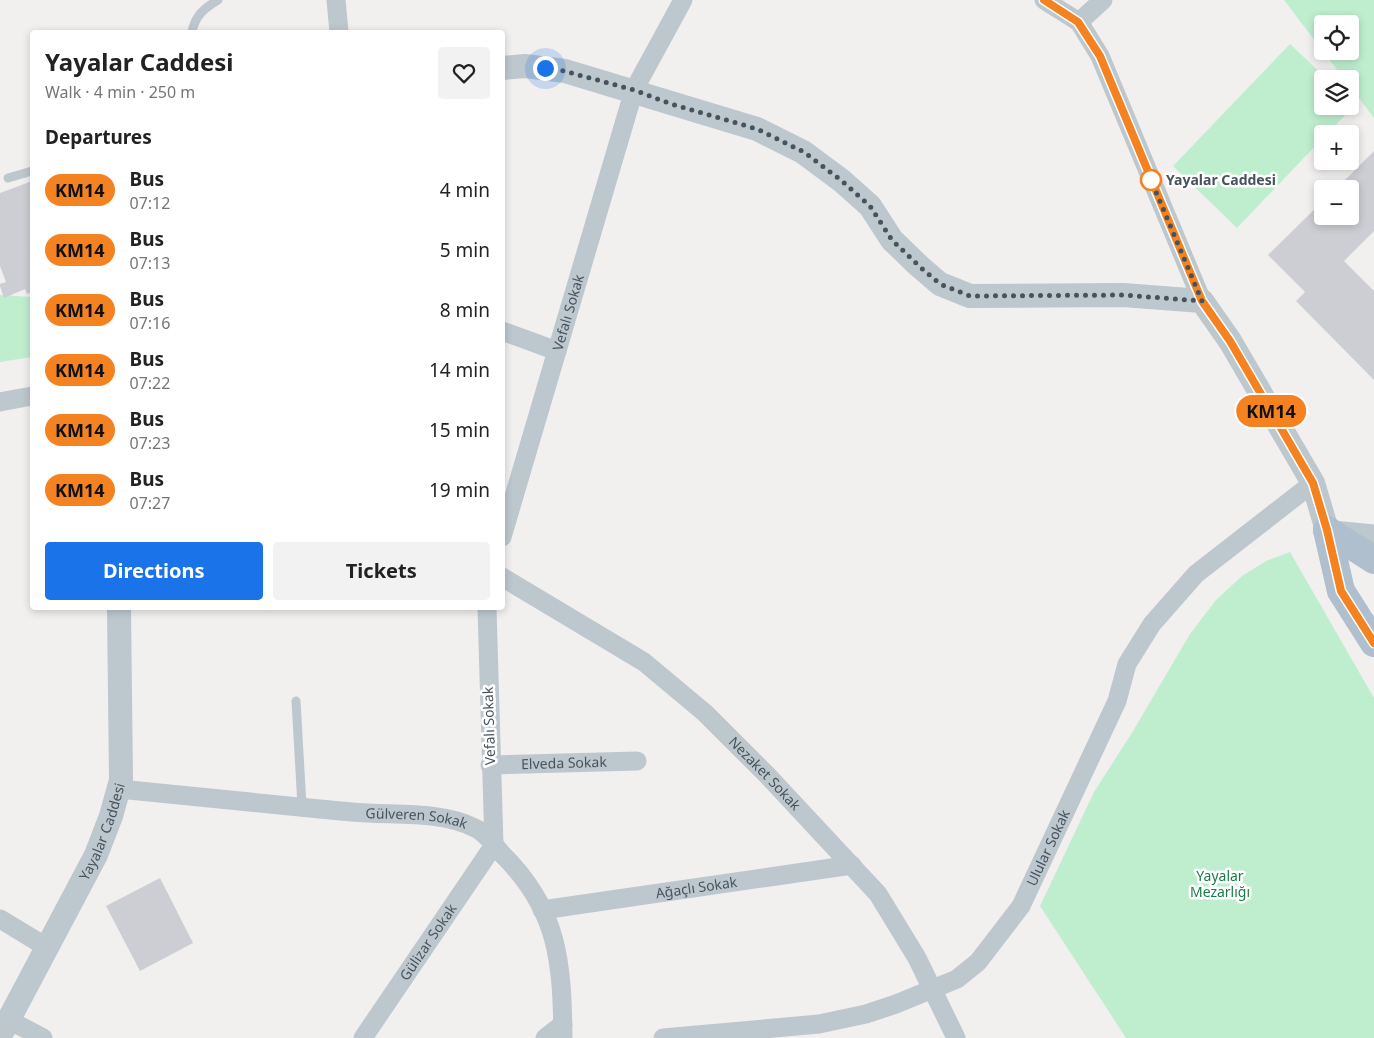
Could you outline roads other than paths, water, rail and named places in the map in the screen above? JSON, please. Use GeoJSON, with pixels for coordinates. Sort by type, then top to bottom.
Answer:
{"type":"FeatureCollection","features":[{"type":"Feature","properties":{"kind":"main road"},"geometry":{"type":"LineString","coordinates":[[1327,530],[1374,560]]}},
{"type":"Feature","properties":{"kind":"main road"},"geometry":{"type":"LineString","coordinates":[[1327,530],[1341,591],[1374,643]]}},
{"type":"Feature","properties":{"kind":"street"},"geometry":{"type":"LineString","coordinates":[[336,0],[339,30]]}},
{"type":"Feature","properties":{"kind":"street","name":"Vefalı Sokak"},"geometry":{"type":"LineString","coordinates":[[505,526],[634,90],[683,0]]}},
{"type":"Feature","properties":{"kind":"street"},"geometry":{"type":"LineString","coordinates":[[1044,0],[1078,22],[1100,56],[1202,301],[1230,341],[1313,483],[1327,530],[1374,534]]}},
{"type":"Feature","properties":{"kind":"street"},"geometry":{"type":"LineString","coordinates":[[1078,22],[1103,0]]}},
{"type":"Feature","properties":{"kind":"street"},"geometry":{"type":"LineString","coordinates":[[505,68],[525,66],[564,71],[634,90],[671,104],[757,129],[804,152],[842,181],[870,206],[892,240],[919,266],[940,284],[970,296],[1123,295],[1202,301]]}},
{"type":"Feature","properties":{"kind":"street"},"geometry":{"type":"LineString","coordinates":[[505,332],[557,351]]}},
{"type":"Feature","properties":{"kind":"street"},"geometry":{"type":"LineString","coordinates":[[0,402],[30,396]]}},
{"type":"Feature","properties":{"kind":"street","name":"Ulular Sokak"},"geometry":{"type":"LineString","coordinates":[[663,1038],[820,1024],[866,1014],[958,979],[978,962],[1020,906],[1117,702],[1127,664],[1152,624],[1196,574],[1313,483]]}},
{"type":"Feature","properties":{"kind":"street","name":"Nezaket Sokak"},"geometry":{"type":"LineString","coordinates":[[505,579],[592,630],[652,669],[705,713],[768,776],[878,894],[918,958],[956,1038]]}},
{"type":"Feature","properties":{"kind":"street","name":"Yayalar Caddesi"},"geometry":{"type":"LineString","coordinates":[[4,1028],[96,855],[112,816],[121,780],[122,720],[119,610]]}},
{"type":"Feature","properties":{"kind":"street","name":"Vefalı Sokak"},"geometry":{"type":"LineString","coordinates":[[487,610],[490,765],[494,845]]}},
{"type":"Feature","properties":{"kind":"street","name":"Elveda Sokak"},"geometry":{"type":"LineString","coordinates":[[490,765],[637,761]]}},
{"type":"Feature","properties":{"kind":"street","name":"Gülveren Sokak"},"geometry":{"type":"LineString","coordinates":[[118,789],[264,805],[302,806],[456,820],[478,828],[517,868],[536,896],[555,940],[562,980],[563,1031]]}},
{"type":"Feature","properties":{"kind":"street","name":"Gülizar Sokak"},"geometry":{"type":"LineString","coordinates":[[363,1038],[494,845]]}},
{"type":"Feature","properties":{"kind":"street","name":"Ağaçlı Sokak"},"geometry":{"type":"LineString","coordinates":[[542,910],[852,865]]}},
{"type":"Feature","properties":{"kind":"street"},"geometry":{"type":"LineString","coordinates":[[0,918],[48,948]]}},
{"type":"Feature","properties":{"kind":"street"},"geometry":{"type":"LineString","coordinates":[[4,1028],[42,1038]]}},
{"type":"Feature","properties":{"kind":"street"},"geometry":{"type":"LineString","coordinates":[[544,1038],[563,1031]]}},
{"type":"Feature","properties":{"kind":"lane"},"geometry":{"type":"LineString","coordinates":[[193,30],[201,12],[218,0]]}},
{"type":"Feature","properties":{"kind":"lane"},"geometry":{"type":"LineString","coordinates":[[8,178],[30,172]]}},
{"type":"Feature","properties":{"kind":"lane"},"geometry":{"type":"LineString","coordinates":[[296,701],[302,806]]}},
{"type":"Feature","properties":{"kind":"place","name":"Yayalar Caddesi"},"geometry":{"type":"Point","coordinates":[1151,180]}},
{"type":"Feature","properties":{"kind":"park label","name":"Yayalar Mezarlığı"},"geometry":{"type":"Point","coordinates":[1220,884]}}]}
